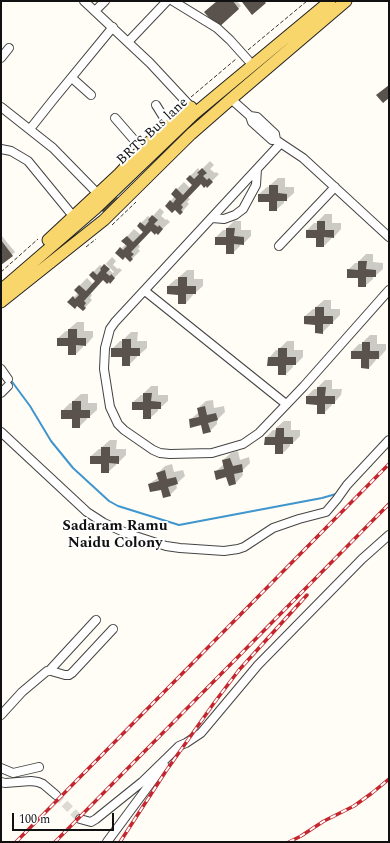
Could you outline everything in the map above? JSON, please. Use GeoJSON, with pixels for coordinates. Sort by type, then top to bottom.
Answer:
{"type":"FeatureCollection","features":[{"type":"Feature","properties":{"kind":"main road"},"geometry":{"type":"LineString","coordinates":[[1,281],[98,194],[142,149],[320,1]]}},
{"type":"Feature","properties":{"kind":"main road","name":"BRTS Bus lane"},"geometry":{"type":"LineString","coordinates":[[1,290],[96,208],[194,114],[330,1]]}},
{"type":"Feature","properties":{"kind":"main road"},"geometry":{"type":"LineString","coordinates":[[1,302],[115,210],[191,134],[346,1]]}},
{"type":"Feature","properties":{"kind":"street"},"geometry":{"type":"LineString","coordinates":[[84,1],[150,63],[191,107]]}},
{"type":"Feature","properties":{"kind":"street"},"geometry":{"type":"LineString","coordinates":[[95,11],[105,1]]}},
{"type":"Feature","properties":{"kind":"street"},"geometry":{"type":"LineString","coordinates":[[128,42],[167,1]]}},
{"type":"Feature","properties":{"kind":"street"},"geometry":{"type":"LineString","coordinates":[[173,1],[223,33],[248,60]]}},
{"type":"Feature","properties":{"kind":"street"},"geometry":{"type":"LineString","coordinates":[[30,129],[113,27]]}},
{"type":"Feature","properties":{"kind":"street"},"geometry":{"type":"LineString","coordinates":[[1,58],[9,48]]}},
{"type":"Feature","properties":{"kind":"street"},"geometry":{"type":"LineString","coordinates":[[72,78],[91,95]]}},
{"type":"Feature","properties":{"kind":"street"},"geometry":{"type":"LineString","coordinates":[[231,99],[250,116],[257,117],[275,134],[278,142],[303,158],[389,237]]}},
{"type":"Feature","properties":{"kind":"street"},"geometry":{"type":"LineString","coordinates":[[156,105],[169,126]]}},
{"type":"Feature","properties":{"kind":"street"},"geometry":{"type":"LineString","coordinates":[[1,107],[53,148],[98,194]]}},
{"type":"Feature","properties":{"kind":"street"},"geometry":{"type":"LineString","coordinates":[[115,118],[142,149]]}},
{"type":"Feature","properties":{"kind":"street"},"geometry":{"type":"LineString","coordinates":[[278,142],[257,169],[145,292],[115,322],[107,337],[104,369],[110,407],[118,424],[124,430],[153,450],[160,453],[212,453],[233,448],[252,439],[286,404],[389,290]]}},
{"type":"Feature","properties":{"kind":"street"},"geometry":{"type":"LineString","coordinates":[[1,149],[11,151],[28,161],[73,216]]}},
{"type":"Feature","properties":{"kind":"street"},"geometry":{"type":"LineString","coordinates":[[212,218],[224,219],[235,215],[242,209],[256,185],[257,169]]}},
{"type":"Feature","properties":{"kind":"street"},"geometry":{"type":"LineString","coordinates":[[279,246],[335,187]]}},
{"type":"Feature","properties":{"kind":"street"},"geometry":{"type":"LineString","coordinates":[[145,292],[286,404]]}},
{"type":"Feature","properties":{"kind":"street"},"geometry":{"type":"LineString","coordinates":[[1,369],[8,382],[1,393]]}},
{"type":"Feature","properties":{"kind":"street"},"geometry":{"type":"LineString","coordinates":[[1,432],[87,512],[104,523],[126,533],[166,546],[224,550],[244,547],[273,528],[326,512],[338,499],[347,484],[389,440]]}},
{"type":"Feature","properties":{"kind":"street"},"geometry":{"type":"LineString","coordinates":[[80,819],[86,822],[91,822],[96,819],[142,782],[179,746],[201,733],[258,665],[362,559],[389,535]]}},
{"type":"Feature","properties":{"kind":"street"},"geometry":{"type":"LineString","coordinates":[[1,715],[22,692],[45,672],[49,671],[96,620]]}},
{"type":"Feature","properties":{"kind":"street"},"geometry":{"type":"LineString","coordinates":[[49,671],[66,675],[72,673],[113,629]]}},
{"type":"Feature","properties":{"kind":"street"},"geometry":{"type":"LineString","coordinates":[[107,842],[179,746]]}},
{"type":"Feature","properties":{"kind":"street"},"geometry":{"type":"LineString","coordinates":[[1,768],[13,773],[39,768]]}},
{"type":"Feature","properties":{"kind":"street"},"geometry":{"type":"LineString","coordinates":[[1,782],[38,782],[43,784],[56,795]]}},
{"type":"Feature","properties":{"kind":"building"},"geometry":{"type":"Polygon","coordinates":[[[217,1],[233,1],[239,9],[218,28],[204,12],[217,1]]]}},
{"type":"Feature","properties":{"kind":"building"},"geometry":{"type":"Polygon","coordinates":[[[264,1],[266,3],[252,15],[242,2],[264,1]]]}},
{"type":"Feature","properties":{"kind":"building"},"geometry":{"type":"Polygon","coordinates":[[[389,85],[389,98],[383,103],[376,95],[389,85]]]}},
{"type":"Feature","properties":{"kind":"building"},"geometry":{"type":"Polygon","coordinates":[[[202,168],[207,173],[203,176],[207,180],[209,178],[213,182],[207,188],[206,186],[204,188],[201,184],[181,205],[183,207],[181,210],[183,212],[180,215],[175,210],[172,213],[165,206],[170,200],[173,203],[176,199],[171,194],[176,188],[183,195],[192,185],[186,179],[190,175],[194,179],[202,168]]]}},
{"type":"Feature","properties":{"kind":"building"},"geometry":{"type":"Polygon","coordinates":[[[269,185],[278,185],[278,193],[287,194],[287,201],[277,201],[277,211],[269,211],[269,202],[258,202],[258,194],[269,194],[269,185]]]}},
{"type":"Feature","properties":{"kind":"building"},"geometry":{"type":"Polygon","coordinates":[[[117,197],[120,200],[104,213],[101,210],[117,197]]]}},
{"type":"Feature","properties":{"kind":"building"},"geometry":{"type":"Polygon","coordinates":[[[152,215],[158,220],[154,224],[158,227],[159,225],[163,229],[158,235],[156,233],[155,235],[151,231],[131,252],[134,254],[131,257],[133,259],[130,262],[125,257],[123,260],[115,253],[120,247],[123,250],[127,246],[121,241],[127,236],[133,242],[143,232],[137,226],[140,222],[145,226],[152,215]]]}},
{"type":"Feature","properties":{"kind":"building"},"geometry":{"type":"Polygon","coordinates":[[[317,221],[325,221],[325,230],[334,230],[334,238],[324,237],[324,247],[316,247],[316,238],[306,238],[306,230],[317,230],[317,221]]]}},
{"type":"Feature","properties":{"kind":"building"},"geometry":{"type":"Polygon","coordinates":[[[226,228],[235,228],[234,236],[244,237],[244,245],[234,244],[234,254],[226,254],[226,245],[215,245],[215,237],[226,237],[226,228]]]}},
{"type":"Feature","properties":{"kind":"building"},"geometry":{"type":"Polygon","coordinates":[[[1,240],[13,256],[1,265],[1,240]]]}},
{"type":"Feature","properties":{"kind":"building"},"geometry":{"type":"Polygon","coordinates":[[[358,261],[367,261],[366,269],[376,270],[376,277],[366,277],[366,287],[358,287],[358,278],[347,278],[347,269],[358,270],[358,261]]]}},
{"type":"Feature","properties":{"kind":"building"},"geometry":{"type":"Polygon","coordinates":[[[104,264],[110,269],[106,273],[110,276],[111,274],[115,278],[110,284],[109,282],[107,284],[103,280],[84,301],[86,303],[84,306],[86,308],[83,311],[77,306],[75,309],[67,302],[73,296],[75,299],[79,295],[74,290],[79,285],[86,291],[95,281],[89,275],[93,271],[97,275],[104,264]]]}},
{"type":"Feature","properties":{"kind":"building"},"geometry":{"type":"Polygon","coordinates":[[[178,277],[187,277],[187,286],[196,286],[196,294],[186,294],[186,304],[178,304],[178,295],[167,294],[167,286],[178,286],[178,277]]]}},
{"type":"Feature","properties":{"kind":"building"},"geometry":{"type":"Polygon","coordinates":[[[315,307],[324,307],[324,316],[333,316],[333,324],[323,324],[323,334],[315,333],[315,325],[304,324],[304,316],[315,316],[315,307]]]}},
{"type":"Feature","properties":{"kind":"building"},"geometry":{"type":"Polygon","coordinates":[[[68,329],[77,329],[77,338],[86,338],[86,346],[76,345],[76,355],[68,355],[68,346],[57,346],[57,338],[68,338],[68,329]]]}},
{"type":"Feature","properties":{"kind":"building"},"geometry":{"type":"Polygon","coordinates":[[[122,339],[131,339],[131,348],[140,348],[140,356],[130,356],[130,366],[122,366],[122,357],[111,357],[111,348],[122,348],[122,339]]]}},
{"type":"Feature","properties":{"kind":"building"},"geometry":{"type":"Polygon","coordinates":[[[362,342],[370,342],[370,351],[379,351],[379,359],[369,359],[369,369],[361,368],[361,359],[351,359],[351,351],[362,351],[362,342]]]}},
{"type":"Feature","properties":{"kind":"building"},"geometry":{"type":"Polygon","coordinates":[[[278,348],[287,348],[287,357],[296,357],[296,365],[286,365],[286,375],[278,375],[278,366],[267,366],[268,357],[278,357],[278,348]]]}},
{"type":"Feature","properties":{"kind":"building"},"geometry":{"type":"Polygon","coordinates":[[[317,387],[326,387],[325,396],[335,396],[335,404],[325,404],[325,414],[317,414],[317,405],[306,404],[306,396],[317,396],[317,387]]]}},
{"type":"Feature","properties":{"kind":"building"},"geometry":{"type":"Polygon","coordinates":[[[143,393],[152,393],[151,401],[161,402],[161,409],[151,409],[151,419],[143,419],[143,410],[132,410],[132,402],[143,402],[143,393]]]}},
{"type":"Feature","properties":{"kind":"building"},"geometry":{"type":"Polygon","coordinates":[[[72,401],[81,401],[81,410],[90,410],[90,418],[80,418],[80,428],[72,428],[72,419],[61,419],[61,410],[72,410],[72,401]]]}},
{"type":"Feature","properties":{"kind":"building"},"geometry":{"type":"Polygon","coordinates":[[[205,406],[207,415],[216,413],[218,420],[208,423],[211,432],[203,434],[201,425],[190,428],[189,419],[199,417],[197,408],[205,406]]]}},
{"type":"Feature","properties":{"kind":"building"},"geometry":{"type":"Polygon","coordinates":[[[276,428],[284,428],[284,437],[293,437],[293,444],[283,444],[283,454],[275,454],[275,445],[264,445],[265,437],[275,437],[276,428]]]}},
{"type":"Feature","properties":{"kind":"building"},"geometry":{"type":"Polygon","coordinates":[[[101,447],[110,447],[110,456],[119,456],[119,464],[109,463],[109,473],[101,473],[101,464],[90,464],[90,456],[101,456],[101,447]]]}},
{"type":"Feature","properties":{"kind":"building"},"geometry":{"type":"Polygon","coordinates":[[[230,458],[233,466],[242,464],[243,472],[234,474],[236,484],[229,486],[226,477],[216,480],[214,471],[224,469],[222,460],[230,458]]]}},
{"type":"Feature","properties":{"kind":"building"},"geometry":{"type":"Polygon","coordinates":[[[165,470],[167,479],[176,477],[178,484],[168,487],[171,496],[163,498],[161,490],[150,492],[148,484],[159,481],[156,473],[165,470]]]}},
{"type":"Feature","properties":{"kind":"waterway"},"geometry":{"type":"LineString","coordinates":[[10,379],[30,406],[51,441],[73,468],[109,501],[118,506],[179,525],[322,498],[336,494]]}},
{"type":"Feature","properties":{"kind":"tunnel"},"geometry":{"type":"LineString","coordinates":[[56,795],[80,819]]}},
{"type":"Feature","properties":{"kind":"railway"},"geometry":{"type":"LineString","coordinates":[[16,842],[389,464]]}},
{"type":"Feature","properties":{"kind":"railway"},"geometry":{"type":"LineString","coordinates":[[55,842],[389,504]]}},
{"type":"Feature","properties":{"kind":"railway"},"geometry":{"type":"LineString","coordinates":[[120,842],[166,771],[214,703],[239,670],[307,595]]}},
{"type":"Feature","properties":{"kind":"railway"},"geometry":{"type":"LineString","coordinates":[[289,842],[324,821],[354,806],[389,779]]}},
{"type":"Feature","properties":{"kind":"district","name":"Sadaram Ramu Naidu Colony"},"geometry":{"type":"Point","coordinates":[115,536]}}]}
